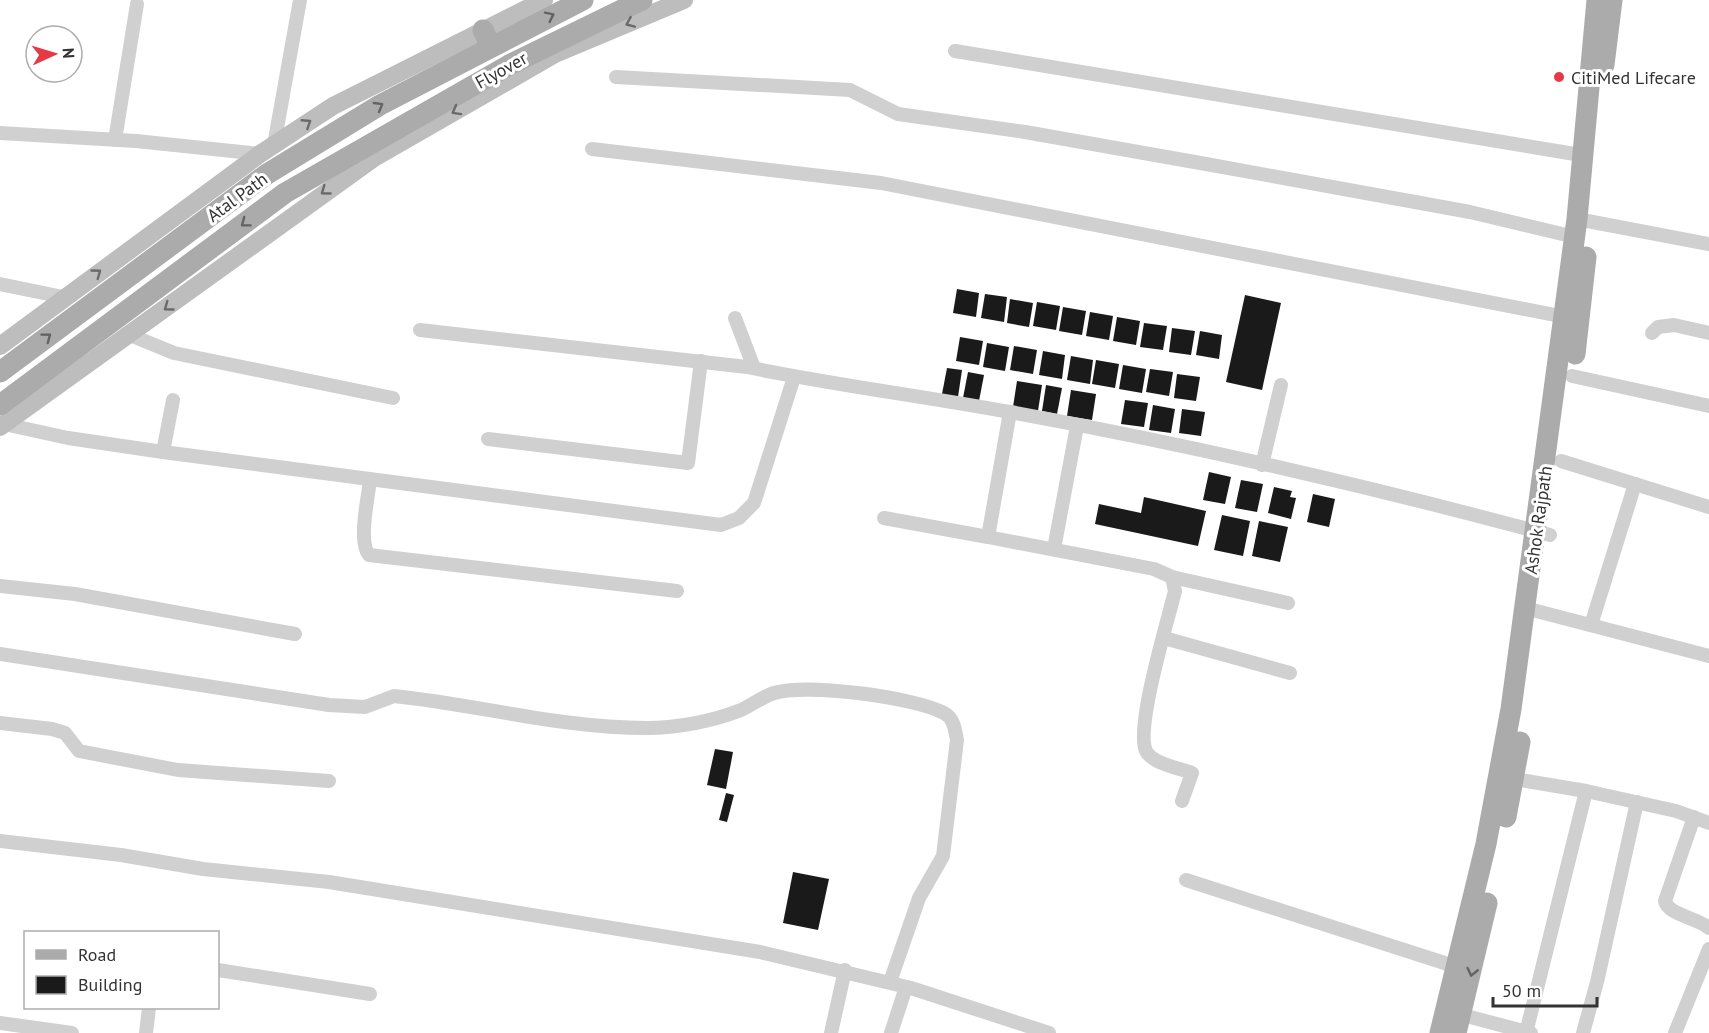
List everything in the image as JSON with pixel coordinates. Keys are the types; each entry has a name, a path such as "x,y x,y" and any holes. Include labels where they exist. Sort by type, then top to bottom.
{"main road":[{"name":"Flyover","path":"487,38 517,32 583,0"},
{"name":"Flyover","path":"1,419 285,193 369,152 388,132 556,40 642,0"},
{"name":"Ashok Rajpath","path":"1543,533 1561,461 1572,376 1581,225 1581,155 1597,0"},
{"name":"Ashok Rajpath","path":"1440,1033 1454,1020 1507,778 1543,533 1565,317 1581,225 1612,0"},
{"name":"Atal Path","path":"0,372 267,174 487,38"},
{"name":"Ashok Rajpath","path":"1454,1020 1457,967 1507,778"}],"street":[{"path":"267,149 300,0"},
{"path":"0,346 63,297 267,149 333,106 487,38 544,0"},
{"path":"1,419 130,335 369,152 555,54 684,0"},
{"path":"115,140 137,4"},
{"path":"955,51 1159,83 1581,155"},
{"path":"616,77 850,90 898,114 1025,132 1470,212 1581,225 1709,244"},
{"path":"0,134 267,149"},
{"path":"592,149 881,183 1565,317"},
{"path":"0,284 63,297"},
{"path":"735,318 754,368"},
{"path":"1652,333 1658,327 1674,325 1709,333"},
{"path":"420,330 754,368 794,377 1010,412 1262,465 1543,533"},
{"path":"130,335 174,353 393,398"},
{"path":"488,439 688,464 701,361"},
{"path":"1572,376 1709,406"},
{"path":"1,419 68,438 163,452 721,525 739,518 754,503 794,377"},
{"path":"1262,465 1281,385"},
{"path":"163,452 173,400"},
{"path":"988,537 1010,412"},
{"path":"1054,549 1077,426"},
{"path":"1561,461 1709,507"},
{"path":"370,480 364,539 365,550 369,555 677,591"},
{"path":"1591,625 1635,484"},
{"path":"884,518 1154,569 1172,577 1288,603"},
{"path":"1172,577 1175,591 1146,711 1146,750 1152,757 1192,773 1182,801"},
{"path":"0,586 75,594 295,634"},
{"path":"1532,609 1709,656"},
{"path":"1164,638 1290,673"},
{"path":"0,654 329,705 365,707 394,696 584,726 650,728 689,723 718,718 774,693 794,690 879,694 945,713 954,725 957,741 943,856 919,898 890,982"},
{"path":"0,723 52,729 64,733 80,751 178,770 329,782"},
{"path":"1507,778 1637,802 1709,823"},
{"path":"1454,1020 1528,1033 1586,791"},
{"path":"1583,1033 1597,982 1637,802"},
{"path":"1694,817 1665,901 1670,910 1702,922 1709,928"},
{"path":"0,841 121,855 203,869 329,882 594,923 760,952 890,982 1049,1033"},
{"path":"1185,880 1457,967"},
{"path":"1675,1033 1709,949"},
{"path":"219,970 370,994"},
{"path":"831,1033 845,970"},
{"path":"891,1033 906,987"},
{"path":"146,1033 149,1009"},
{"path":"0,1023 72,1033"}],"building":[{"path":"957,289 979,293 976,317 953,313"},
{"path":"985,294 1007,297 1004,322 981,318"},
{"path":"1245,295 1281,303 1262,390 1226,382"},
{"path":"1010,299 1033,303 1029,327 1007,323"},
{"path":"1037,302 1060,306 1056,330 1033,326"},
{"path":"1063,307 1086,311 1082,335 1059,331"},
{"path":"1090,312 1113,316 1109,340 1086,336"},
{"path":"1117,317 1140,321 1136,345 1113,341"},
{"path":"1144,323 1167,326 1163,350 1140,347"},
{"path":"1172,328 1195,331 1191,355 1169,352"},
{"path":"1200,331 1222,335 1219,359 1196,355"},
{"path":"960,337 983,341 979,365 956,361"},
{"path":"987,343 1009,347 1005,371 983,367"},
{"path":"1014,346 1037,350 1033,374 1010,370"},
{"path":"1043,351 1065,355 1062,379 1039,375"},
{"path":"1071,356 1093,360 1090,384 1067,380"},
{"path":"1096,360 1119,364 1115,388 1092,384"},
{"path":"1123,365 1146,369 1142,393 1119,389"},
{"path":"947,368 962,370 958,397 942,394"},
{"path":"1150,369 1173,372 1169,396 1146,392"},
{"path":"968,372 984,375 979,401 963,398"},
{"path":"1177,374 1200,377 1196,401 1174,398"},
{"path":"1017,381 1042,385 1038,411 1013,407"},
{"path":"1046,385 1062,388 1057,414 1042,411"},
{"path":"1071,390 1096,394 1092,420 1067,416"},
{"path":"1125,400 1148,403 1144,427 1121,424"},
{"path":"1153,405 1175,409 1171,433 1149,430"},
{"path":"1182,409 1205,412 1201,436 1179,433"},
{"path":"1209,472 1231,477 1225,504 1203,500"},
{"path":"1241,480 1263,484 1257,512 1235,508"},
{"path":"1274,487 1292,491 1290,497 1296,498 1291,519 1268,513"},
{"path":"1313,494 1335,499 1329,527 1307,522"},
{"path":"1144,497 1206,511 1198,546 1095,524 1099,504 1141,513"},
{"path":"1222,515 1250,521 1243,556 1214,550"},
{"path":"1259,521 1288,527 1280,562 1252,556"},
{"path":"715,749 733,752 726,789 707,785"},
{"path":"726,793 734,795 727,822 719,820"},
{"path":"793,872 829,879 818,930 783,923"}],"place":[{"name":"CitiMed Lifecare","path":"1559,77"}]}
